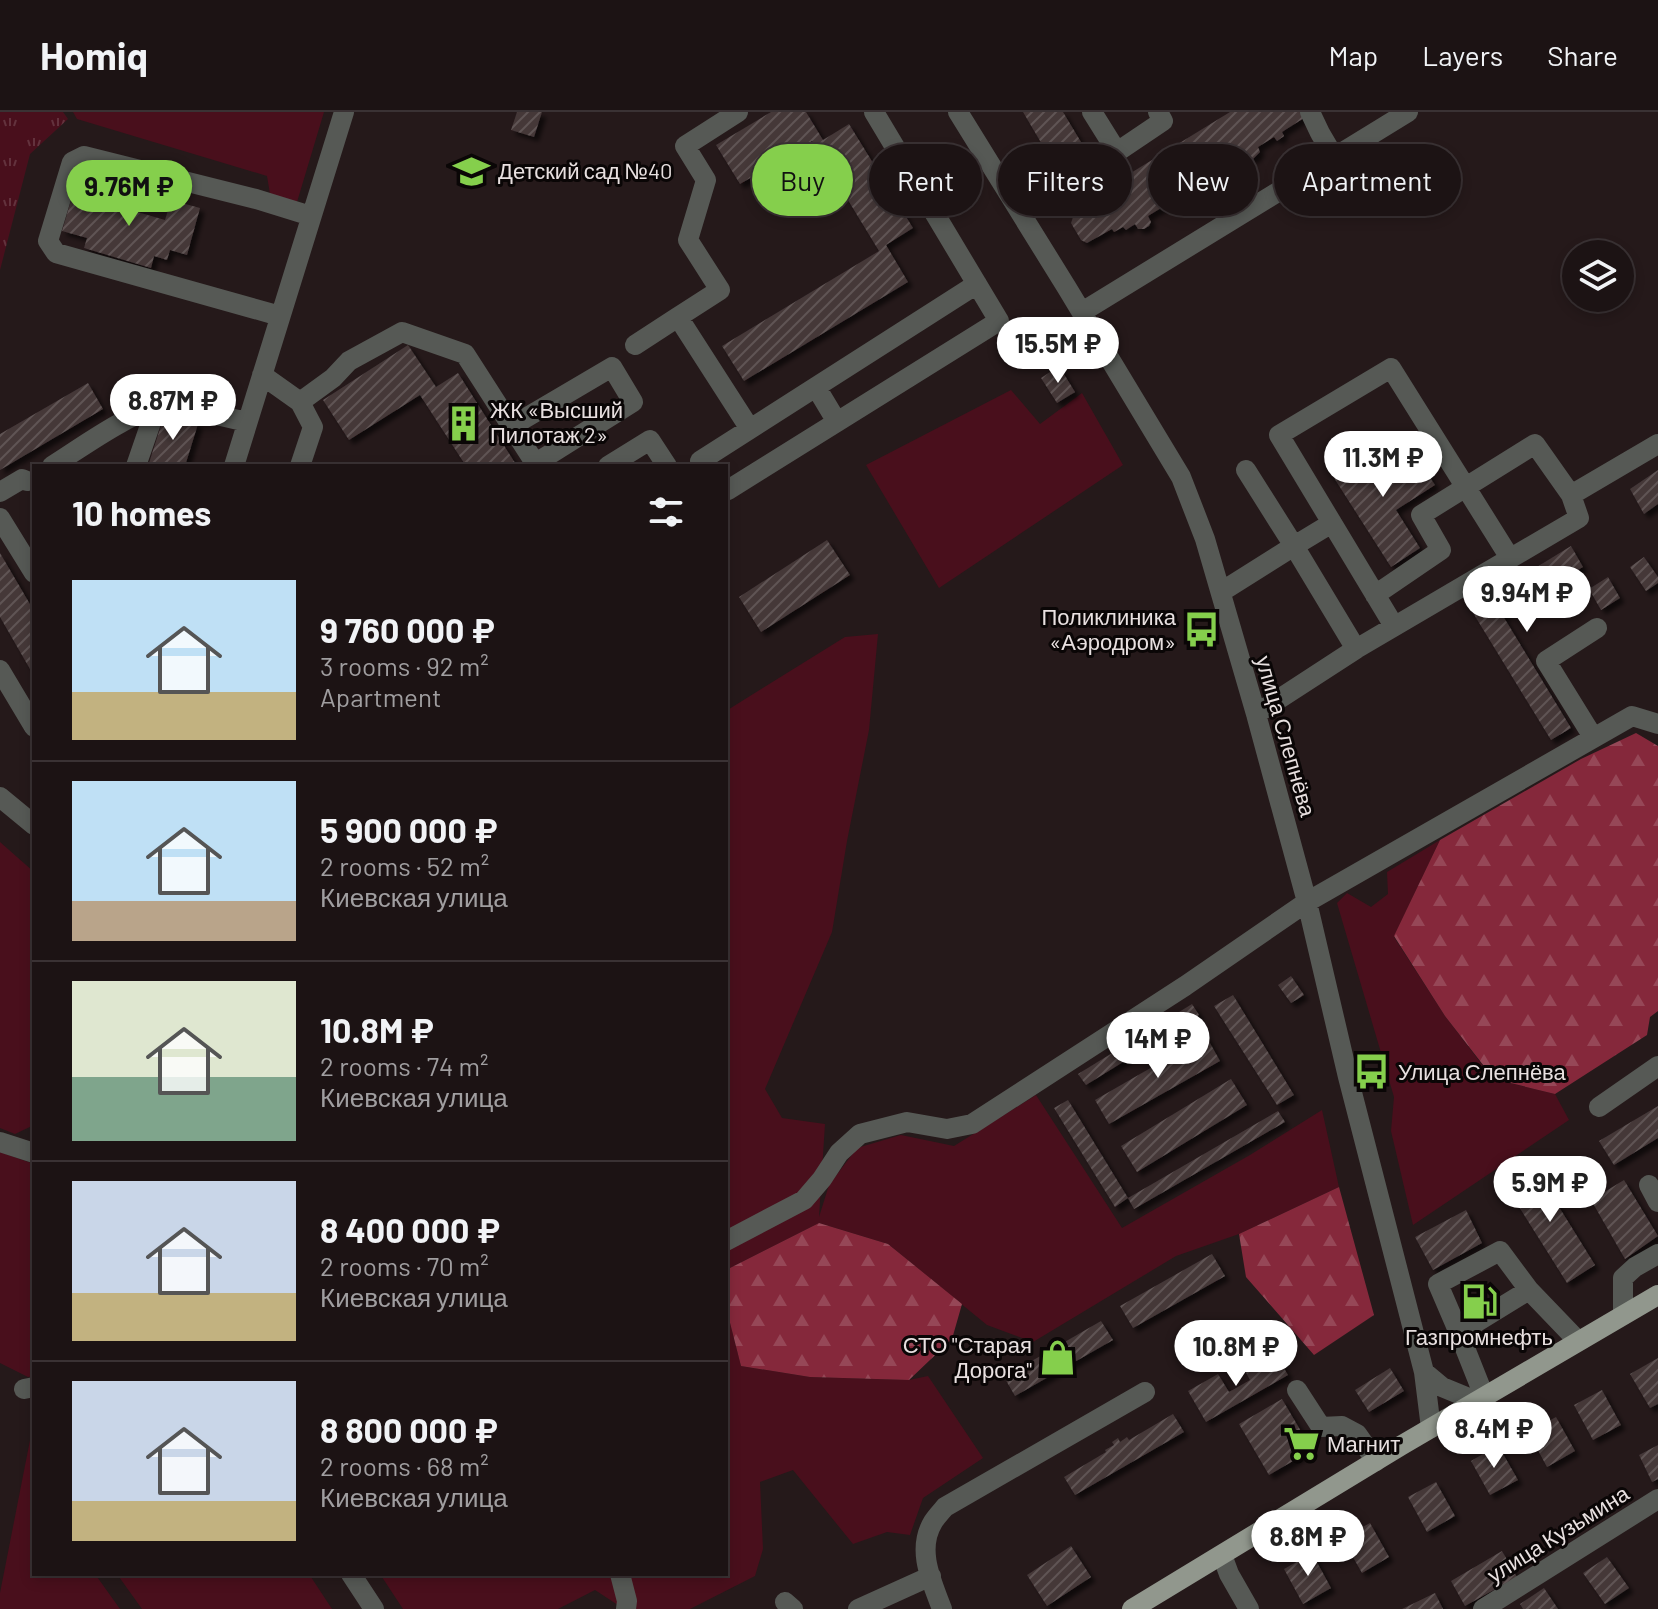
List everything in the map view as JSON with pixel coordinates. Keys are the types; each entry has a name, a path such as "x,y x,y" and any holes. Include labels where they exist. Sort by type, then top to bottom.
{"main road":[{"path":"1132,1609 1658,1295"}],"street":[{"path":"235,464 344,112"},
{"path":"635,345 720,290 688,240 706,180 685,146 738,112"},
{"path":"728,490 999,321 874,112"},
{"name":"улица Слепнёва","path":"958,112 1181,477 1205,539 1307,902 1348,1077 1424,1372 1431,1428"},
{"path":"1092,112 1117,152 1166,115"},
{"path":"1310,112 1327,144"},
{"path":"1355,144 1408,112"},
{"path":"280,316 56,253 48,241 72,162 84,156 311,216"},
{"path":"1082,312 1274,194"},
{"path":"700,461 977,284"},
{"path":"678,317 750,429"},
{"path":"300,402 333,378 349,361 402,332 465,354 535,464"},
{"path":"512,426 612,367 633,402 538,464"},
{"path":"1394,626 1279,435 1391,368 1510,558"},
{"path":"262,375 300,402 313,427 301,464"},
{"path":"816,387 837,422"},
{"path":"55,464 157,405 169,404 247,422"},
{"path":"137,464 157,405"},
{"path":"611,464 650,440 666,464"},
{"path":"1256,714 1356,649 1579,518 1571,495 1535,444 1421,515 1441,550 1375,595"},
{"path":"1571,495 1658,444"},
{"path":"1246,470 1356,649"},
{"path":"0,492 22,479 32,484"},
{"path":"0,518 32,570"},
{"path":"1221,592 1332,523"},
{"path":"1593,737 1546,661 1597,628"},
{"path":"0,670 32,724"},
{"path":"728,1240 804,1200 839,1153 860,1134 907,1122 947,1129 972,1124 1185,986 1307,902 1632,716 1658,724"},
{"path":"0,797 32,823"},
{"path":"1599,1107 1658,1066"},
{"path":"0,1142 32,1152"},
{"path":"1401,1287 1438,1284 1500,1251 1529,1290 1578,1341"},
{"path":"1623,1315 1623,1278 1658,1254"},
{"path":"1438,1284 1459,1333 1480,1399"},
{"path":"1459,1333 1529,1290"},
{"path":"1424,1372 1442,1387 1480,1399"},
{"path":"1297,1390 1321,1427 1342,1426 1357,1434 1376,1461"},
{"path":"942,1609 925,1559 932,1524 945,1507 1145,1392"},
{"name":"улица Кузьмина","path":"1483,1609 1658,1499"},
{"path":"1222,1555 1249,1609"},
{"path":"352,1576 374,1609"},
{"path":"621,1576 626,1609"},
{"path":"858,1609 931,1576"}],"green space":[{"path":"0,112 63,112 68,119 30,154 0,270"},
{"path":"73,112 324,112 297,202 270,194 267,176 77,119"},
{"path":"1011,390 1040,424 1082,393 1123,465 939,588 866,465"},
{"path":"878,634 869,730 832,932 765,1089 782,1118 825,1124 819,1217 829,1185 857,1148 901,1135 954,1146 1036,1095 1122,1228 1322,1110 1339,1187 1239,1234 1176,1256 1033,1342 987,1325 888,1244 819,1223 728,1269 728,710 845,637"},
{"path":"1636,733 1658,746 1658,1011 1650,1017 1647,1035 1555,1094 1494,1079 1445,1016 1394,936 1440,840 1581,759"},
{"path":"1440,840 1394,937 1445,1016 1493,1079 1555,1094 1569,1120 1413,1225 1391,1131 1394,1097 1337,903 1347,893 1371,907 1388,894 1387,872"},
{"path":"0,842 32,870 32,1126 15,1134 0,1128"},
{"path":"0,1152 32,1163 32,1376 0,1363"},
{"path":"1339,1187 1374,1315 1314,1355 1246,1277 1239,1234"},
{"path":"819,1223 888,1244 962,1304 952,1339 909,1380 810,1377 741,1366 728,1315 728,1269"},
{"path":"728,1315 741,1366 810,1377 909,1380 928,1376 983,1458 923,1498 910,1535 887,1532 853,1544 793,1470 760,1482 763,1549 755,1576 690,1609 624,1609 595,1590 558,1609 403,1609 381,1576 728,1576"},
{"path":"32,1430 32,1576 96,1576 120,1609 0,1609 0,1593"},
{"path":"118,1576 310,1576 332,1609 142,1609"}],"building":[{"path":"517,112 542,112 534,137 511,130"},
{"path":"771,112 806,112 823,140 849,124 869,156 869,216 906,216 913,228 886,245 908,282 744,381 722,346 879,251 853,208 853,144 814,144 812,141 807,144 752,144 752,177 740,184 716,145"},
{"path":"1023,112 1063,112 1082,144 1042,144"},
{"path":"1230,112 1304,112 1307,116 1282,132 1284,136 1277,141 1274,137 1258,147 1258,144 1178,144"},
{"path":"1148,162 1149,226 1138,229 1135,224 1126,230 1123,227 1114,232 1112,229 1087,243 1081,240 1071,223 1073,217 1132,216 1132,172"},
{"path":"78,177 98,183 93,199 165,220 171,200 200,208 187,255 170,250 167,260 154,256 151,268 84,248 87,238 62,231"},
{"name":"ЖК «Высший Пилотаж 2»","path":"408,345 436,387 458,373 516,464 465,464 420,395 349,440 323,400"},
{"path":"1059,366 1075,392 1057,403 1041,378"},
{"path":"88,383 103,409 0,470 0,434"},
{"path":"165,413 198,424 186,464 149,464"},
{"path":"1356,448 1373,475 1412,450 1435,485 1396,510 1420,548 1391,567 1327,467"},
{"path":"1658,470 1658,504 1644,514 1630,489"},
{"path":"827,540 850,575 761,632 739,597"},
{"path":"1571,546 1583,567 1503,616 1571,728 1551,740 1470,608"},
{"path":"0,553 32,608 32,673 0,617"},
{"path":"1644,557 1658,577 1658,583 1646,591 1630,567"},
{"path":"1608,577 1620,598 1601,610 1589,589"},
{"path":"1291,976 1304,995 1291,1003 1278,985"},
{"path":"1233,995 1294,1095 1277,1105 1214,1006"},
{"path":"1192,1004 1199,1015 1086,1085 1078,1074"},
{"path":"1206,1036 1220,1061 1109,1124 1095,1100"},
{"path":"1231,1079 1247,1105 1137,1172 1121,1146"},
{"path":"1068,1100 1128,1198 1115,1207 1054,1108"},
{"path":"1658,1106 1658,1138 1614,1165 1599,1141"},
{"path":"1278,1111 1285,1122 1134,1209 1128,1198"},
{"path":"1533,1165 1595,1265 1567,1283 1504,1183"},
{"path":"1624,1180 1658,1236 1625,1259 1591,1200"},
{"path":"1466,1210 1482,1243 1433,1270 1415,1237"},
{"path":"1212,1254 1225,1276 1133,1328 1120,1306"},
{"name":"СТО \"Старая Дорога\"","path":"1101,1321 1113,1340 1015,1396 1004,1377"},
{"path":"1275,1353 1288,1375 1206,1422 1188,1391 1218,1374 1229,1392 1250,1380 1245,1371"},
{"path":"1658,1358 1658,1404 1650,1408 1630,1374"},
{"path":"1390,1368 1404,1391 1369,1412 1355,1390"},
{"path":"1602,1390 1621,1425 1593,1440 1574,1405"},
{"path":"1282,1399 1312,1450 1269,1475 1239,1424"},
{"path":"1173,1414 1184,1432 1075,1495 1064,1477 1106,1452 1118,1438 1120,1442 1127,1437 1129,1440"},
{"path":"1556,1417 1575,1451 1547,1467 1528,1432"},
{"path":"1498,1445 1518,1480 1490,1495 1471,1461"},
{"path":"1658,1445 1658,1479 1652,1482 1639,1455"},
{"path":"1436,1482 1455,1516 1427,1532 1408,1497"},
{"path":"1370,1523 1389,1557 1362,1573 1342,1538"},
{"path":"1071,1546 1091,1577 1047,1606 1027,1575"},
{"path":"1502,1551 1517,1577 1465,1606 1451,1581"},
{"path":"1312,1553 1331,1588 1303,1604 1284,1569"},
{"path":"1607,1557 1629,1588 1605,1604 1583,1573"},
{"path":"1544,1588 1558,1609 1523,1609 1520,1604"},
{"path":"1435,1593 1443,1609 1402,1609"}],"place":[{"name":"Детский сад №40","path":"472,171"},
{"name":"ЖК «Высший Пилотаж 2»","path":"464,423"},
{"name":"Поликлиника «Аэродром»","path":"1202,630"},
{"name":"Улица Слепнёва","path":"1372,1072"},
{"name":"Газпромнефть","path":"1479,1301"},
{"name":"СТО \"Старая Дорога\"","path":"1058,1358"},
{"name":"Магнит","path":"1301,1444"}]}
